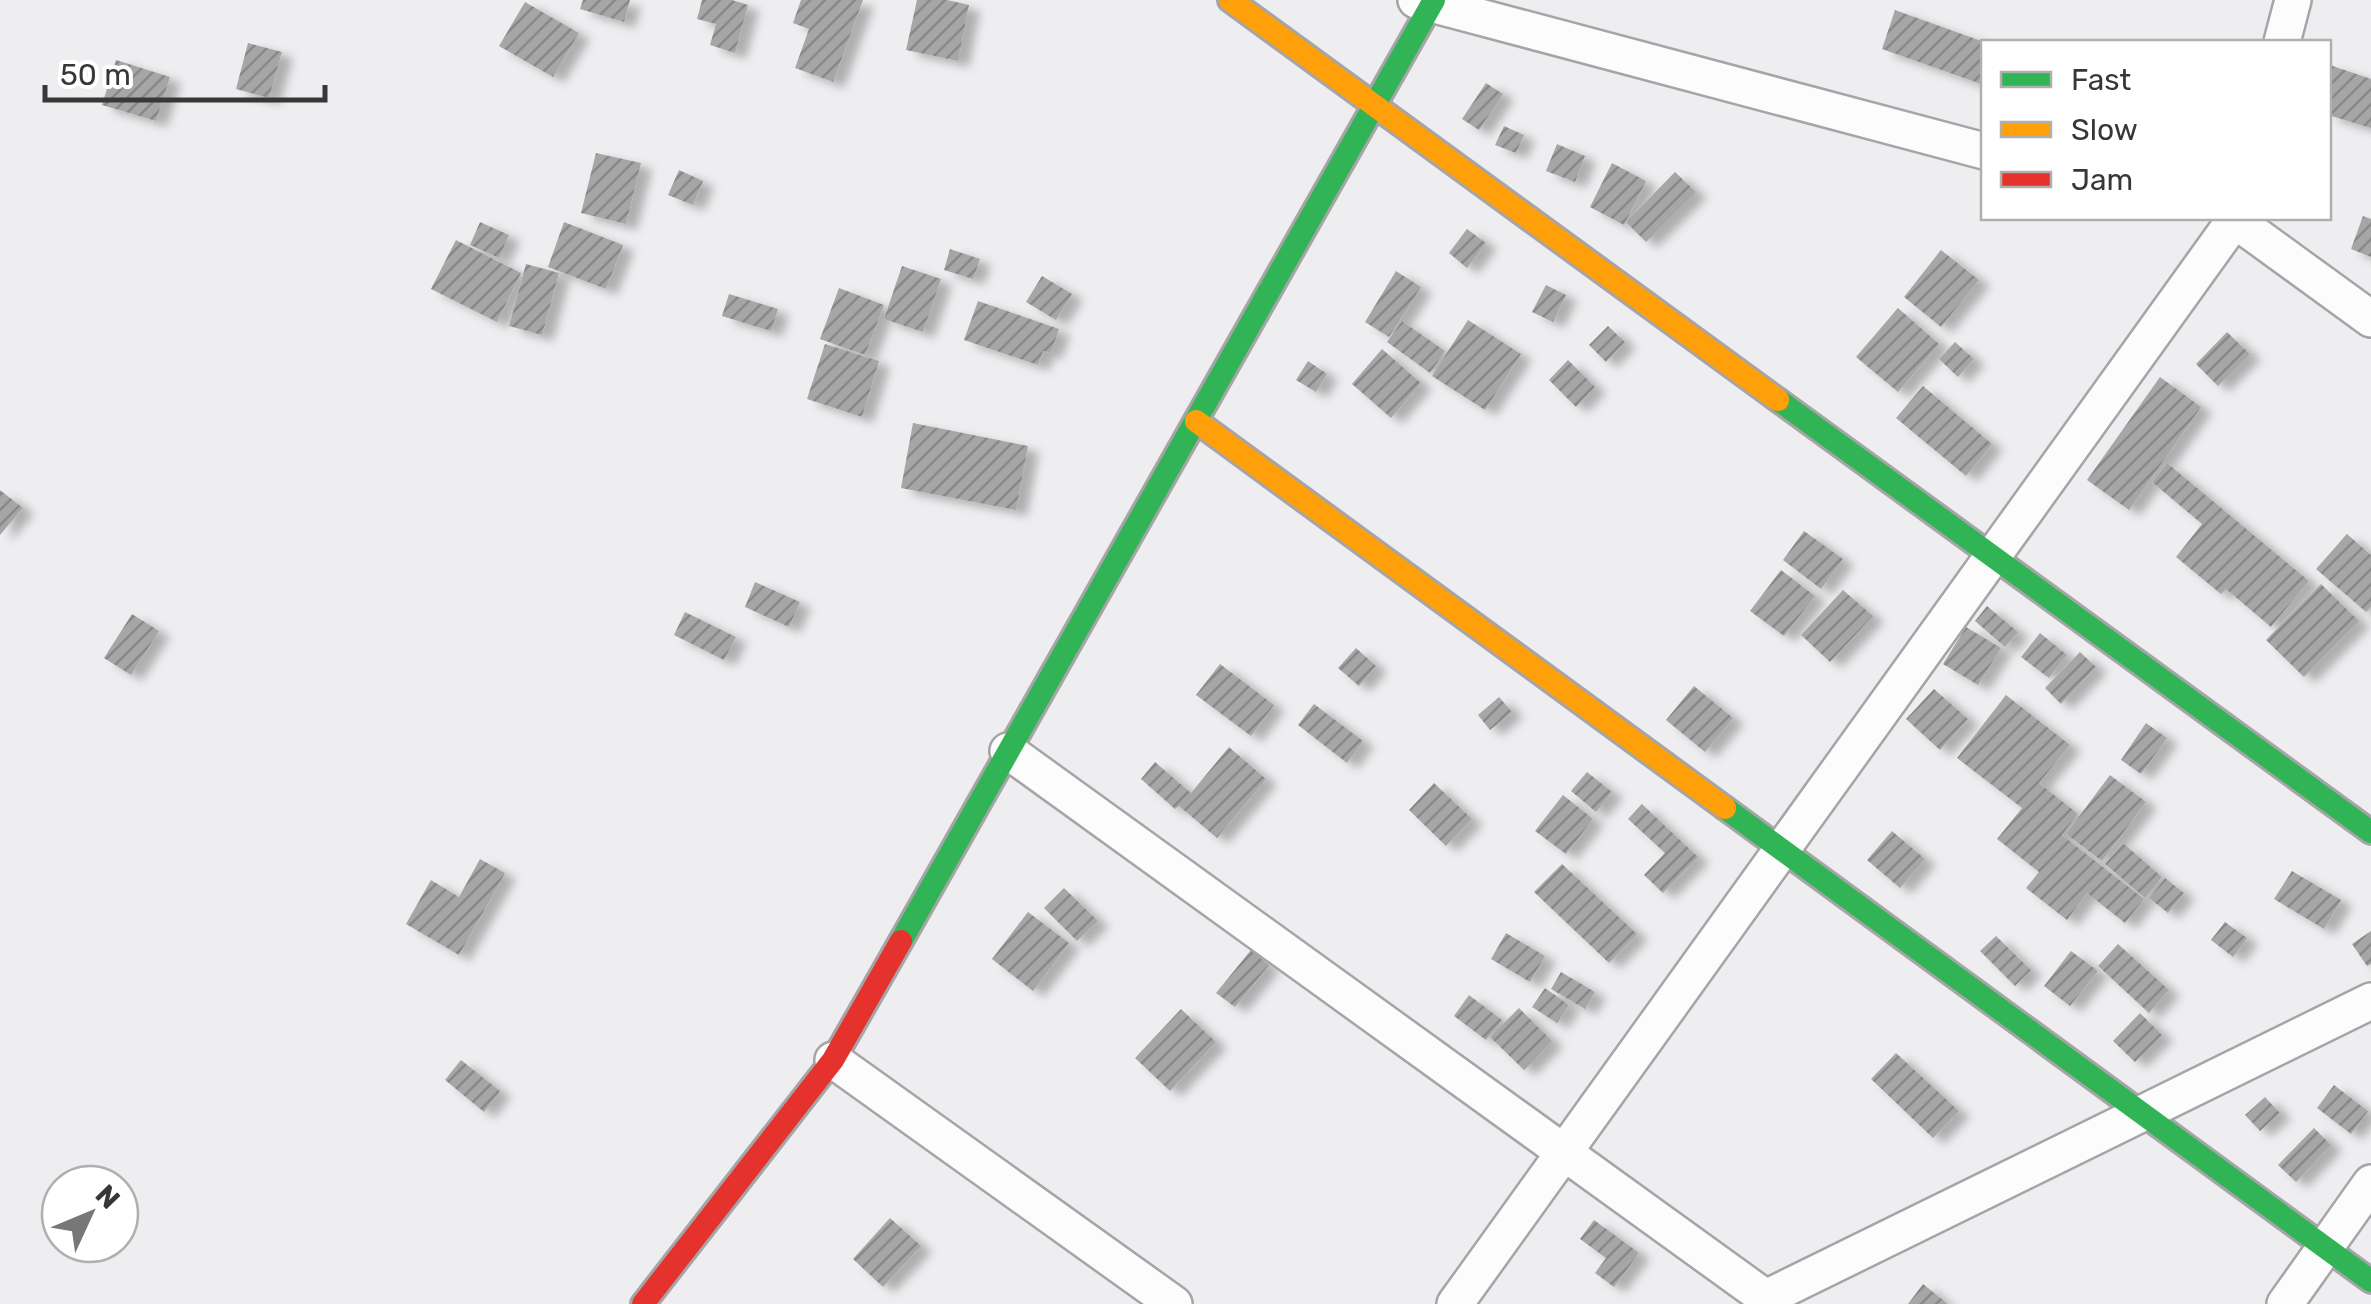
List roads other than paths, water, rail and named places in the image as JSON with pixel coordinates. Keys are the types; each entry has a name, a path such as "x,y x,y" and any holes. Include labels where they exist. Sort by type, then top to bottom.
{"street":[{"path":"1230,0 2371,832"},
{"path":"2283,40 2294,0"},
{"path":"642,1304 833,1060 1374,105 1427,1 1981,150"},
{"path":"1455,1304 2234,220"},
{"path":"2238,220 2371,319"},
{"path":"1196,421 2371,1281"},
{"path":"1008,752 1770,1301 2371,1000"},
{"path":"833,1060 1174,1304"},
{"path":"2285,1304 2371,1184"}]}
